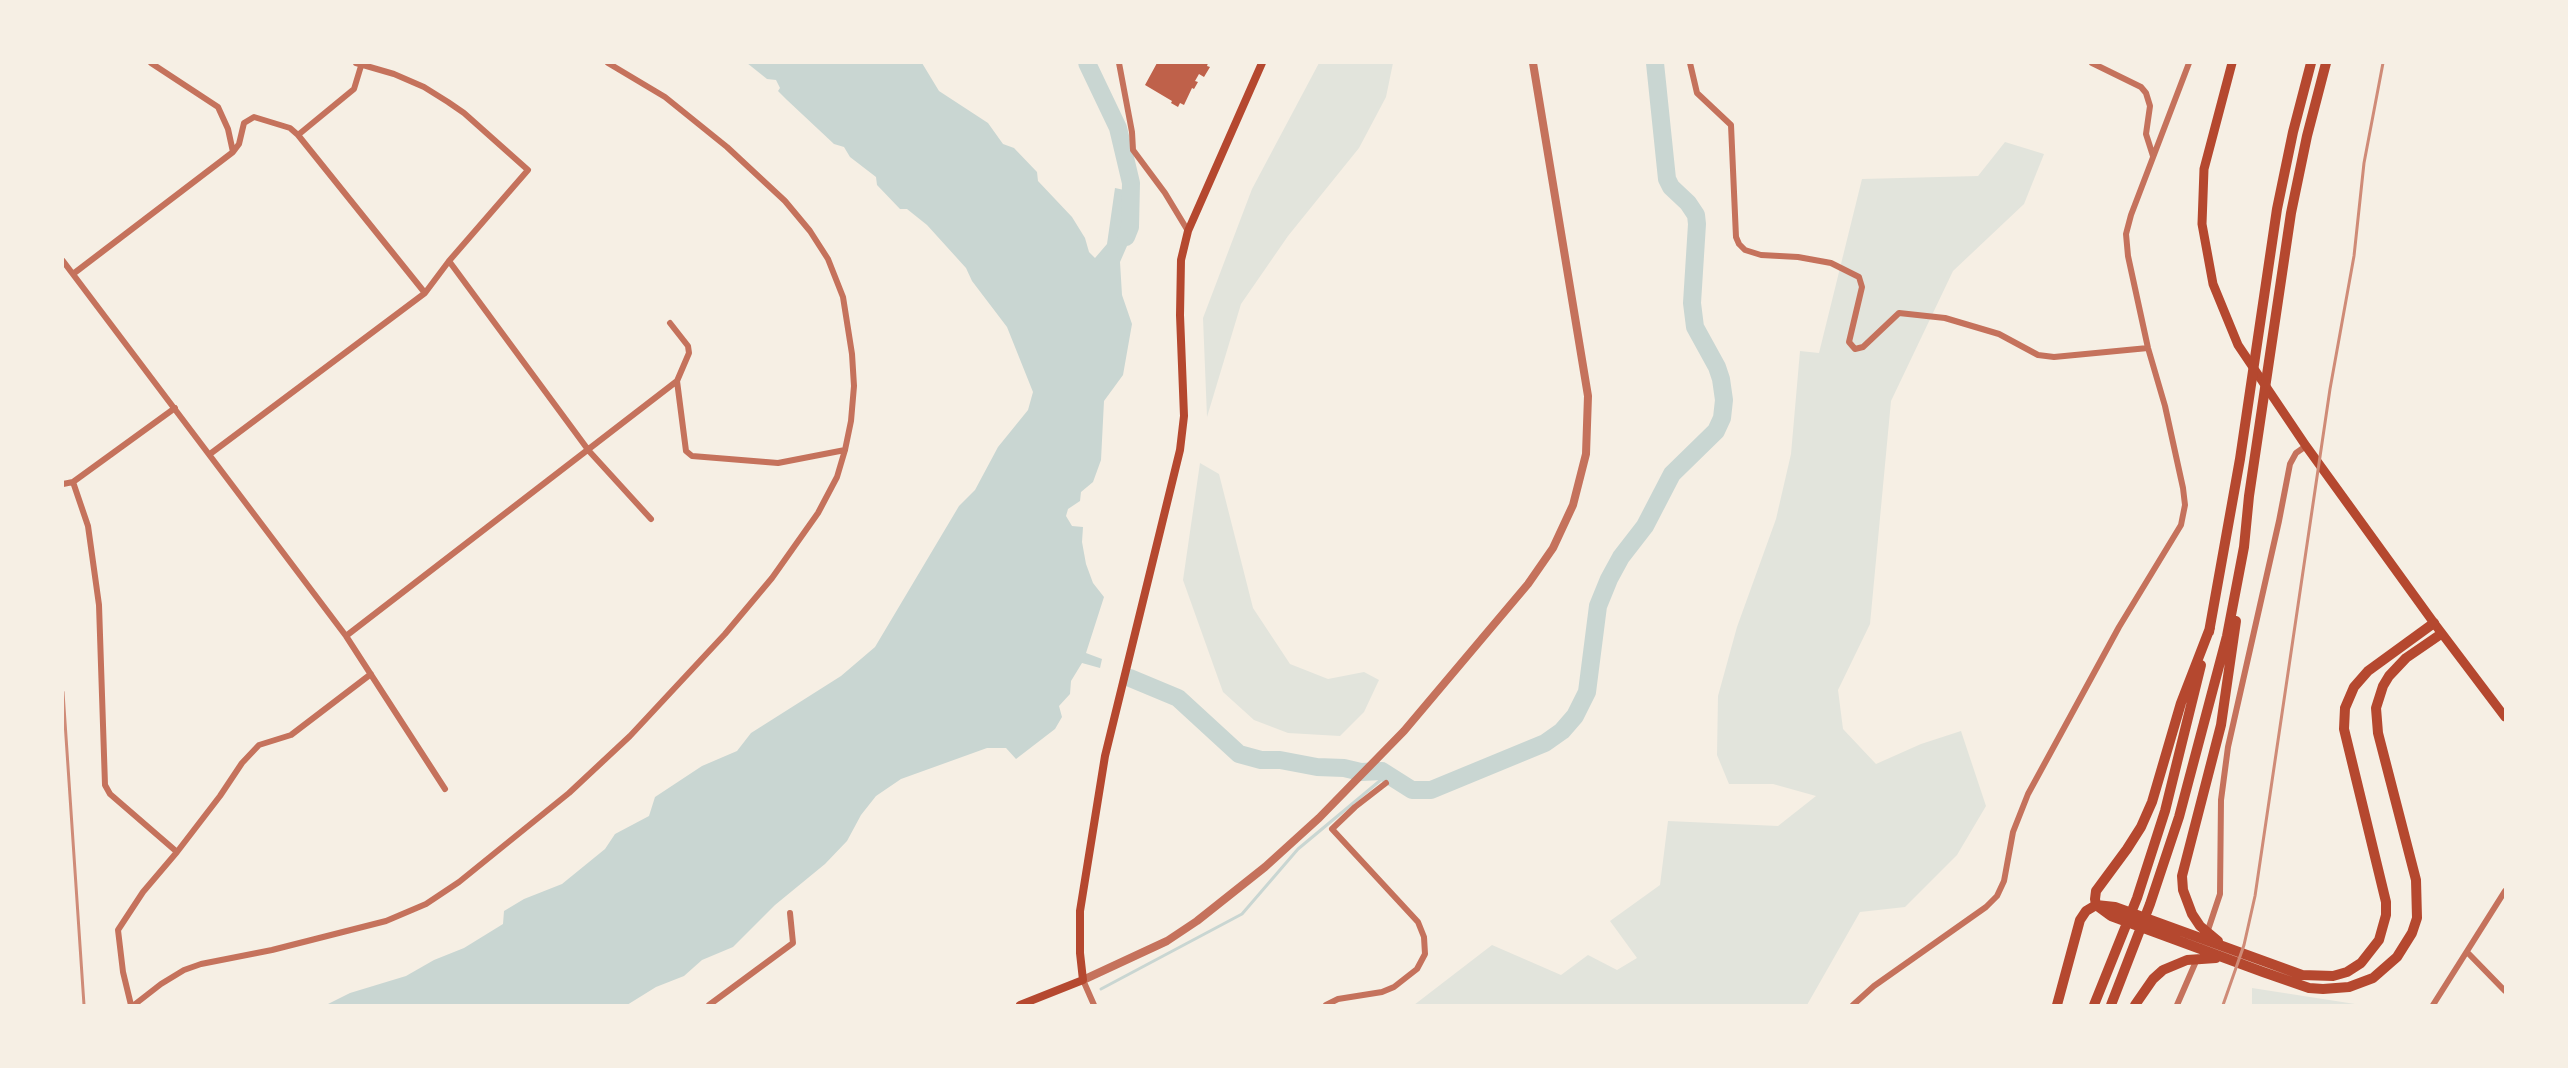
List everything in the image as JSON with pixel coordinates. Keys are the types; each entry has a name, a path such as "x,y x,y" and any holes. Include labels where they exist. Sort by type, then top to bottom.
{"highway":[{"path":"2232,63 2204,169 2202,224 2213,284 2238,345 2306,446 2441,634 2505,717"},
{"path":"2094,1005 2137,898 2165,810 2210,628 2247,418 2285,167 2311,63"},
{"path":"2226,953 2200,926 2187,904 2182,876 2221,725 2260,427 2299,171 2326,63"},
{"path":"2111,1005 2150,904 2179,817 2227,636 2244,546"},
{"path":"2264,968 2302,975 2333,976 2348,972 2361,963 2379,940 2386,915 2385,902 2344,729 2345,708 2354,687 2368,671 2434,623"},
{"path":"2096,905 2096,891 2127,849 2152,802 2181,703 2210,628"},
{"path":"2096,905 2226,953 2309,987 2338,990 2373,978 2386,968 2412,933 2418,909 2416,880 2378,733 2376,708 2389,676 2406,658 2441,634"},
{"path":"2057,1005 2080,920 2086,911 2096,905"},
{"path":"2135,1005 2153,979 2175,964 2226,953"}],"main road":[{"path":"1020,1005 1083,980 1080,953 1080,911 1105,756 1180,450 1184,416 1181,260 1188,231 1262,63"}],"street":[{"path":"151,63 218,107 228,129 233,152"},
{"path":"371,674 291,735 259,746 242,763 220,796 143,892 118,930 123,972 133,1005 160,984 184,970 201,964 272,950 386,921 412,911 459,882 497,854 569,793 630,736 725,634 772,578 818,513 837,477 851,421 854,386 852,354 843,297 828,259 810,231 784,201 727,147 665,97 608,63"},
{"path":"1119,63 1132,132 1132,150 1166,193 1188,231"},
{"path":"1094,1005 1083,980 1167,941 1197,921 1265,867 1311,825 1404,732 1528,584 1553,548 1573,505 1586,454 1588,396 1533,63"},
{"path":"1690,63 1697,93 1731,125 1736,237 1739,244 1745,250 1761,255 1798,257 1831,263 1858,277 1862,287 1849,342 1855,349 1863,347 1899,313 1945,318 1999,334 2038,355 2054,357 2148,348"},
{"path":"2092,63 2141,87 2146,93 2150,106 2146,134 2153,157"},
{"path":"1853,1005 1874,986 1986,907 1997,896 2004,880 2013,832 2028,794 2119,627 2181,525 2184,505 2183,488 2165,406 2148,348 2128,256 2126,234 2131,215 2189,63"},
{"path":"210,454 425,293 449,261 528,170 464,113 440,97 394,74 358,65 354,89 298,135"},
{"path":"73,274 233,152 239,144 244,123 254,117 290,128 298,135 425,293"},
{"path":"63,261 346,636 445,789"},
{"path":"449,261 589,451 651,519"},
{"path":"346,636 677,381 689,353 688,346 670,322"},
{"path":"677,381 686,451 692,456 778,463 845,450"},
{"path":"63,484 73,482 174,408"},
{"path":"2177,1005 2185,993 2220,894 2221,800 2228,747 2290,464 2296,453 2306,446"},
{"path":"73,482 88,526 99,605 105,785 110,794 177,852"},
{"path":"1326,1005 1338,999 1382,992 1394,987 1416,969 1425,954 1424,937 1418,922 1332,829 1355,807 1386,783"},
{"path":"2433,1005 2468,953 2505,891"},
{"path":"709,1005 793,943 790,913"},
{"path":"2468,953 2505,991"}],"shaded area":[{"path":"747,63 922,63 939,91 988,123 1003,144 1014,148 1037,172 1038,181 1072,217 1085,238 1089,252 1095,258 1107,244 1115,188 1138,193 1122,204 1122,214 1132,215 1127,246 1120,262 1122,295 1132,324 1123,375 1104,401 1101,460 1093,482 1081,492 1080,501 1068,509 1066,516 1072,526 1083,527 1082,542 1086,564 1093,583 1104,597 1086,653 1102,659 1100,668 1082,663 1071,681 1070,694 1059,706 1062,717 1055,729 1016,759 1006,748 987,748 901,779 876,796 861,815 847,841 825,864 775,905 733,947 702,960 684,976 656,987 627,1005 326,1005 350,993 406,976 434,960 464,948 503,924 504,911 524,899 562,884 605,849 615,834 649,816 655,797 702,766 737,751 751,733 841,676 875,647 959,506 975,490 998,447 1028,410 1033,392 1007,327 972,281 966,268 927,225 907,209 900,209 877,185 876,177 850,157 844,147 834,144 787,100 778,91 780,88 776,80 767,79"},
{"path":"1319,63 1393,63 1386,97 1359,148 1288,236 1241,304 1207,417 1203,318 1252,189"},
{"path":"2005,142 2044,154 2024,204 1953,271 1891,401 1870,624 1838,690 1843,729 1876,764 1921,744 1961,731 1986,806 1957,855 1905,907 1860,912 1807,1005 1414,1005 1492,945 1561,975 1588,955 1617,970 1637,958 1610,921 1660,885 1668,821 1778,826 1816,796 1773,784 1729,784 1717,755 1718,696 1737,627 1776,519 1791,454 1800,351 1819,353 1862,179 1978,176"},
{"path":"1200,463 1219,474 1253,608 1290,664 1328,679 1364,672 1379,680 1364,712 1340,736 1288,733 1254,720 1223,692 1183,580"},
{"path":"2252,988 2355,1004 2355,1005 2252,1005"}],"building":[{"path":"1157,63 1208,63 1207,66 1210,67 1204,77 1199,74 1195,81 1198,82 1194,89 1192,88 1184,105 1180,103 1178,107 1145,85"}],"waterway":[{"path":"1087,63 1118,128 1131,183 1130,227 1126,237"},
{"path":"1130,678 1178,698 1239,754 1261,760 1280,760 1317,767 1344,768 1361,772 1382,771 1412,790 1431,790 1545,743 1562,731 1575,716 1587,692 1598,606 1609,579 1621,557 1645,526 1672,474 1716,431 1722,418 1724,400 1721,379 1695,327 1692,303 1696,215 1688,203 1671,187 1667,179 1655,63"},
{"path":"1101,989 1242,914 1298,849 1388,774"}],"railway":[{"path":"2223,1005 2244,945 2255,896 2330,389 2354,256 2364,163 2383,63"},
{"path":"63,692 84,1005"}]}
